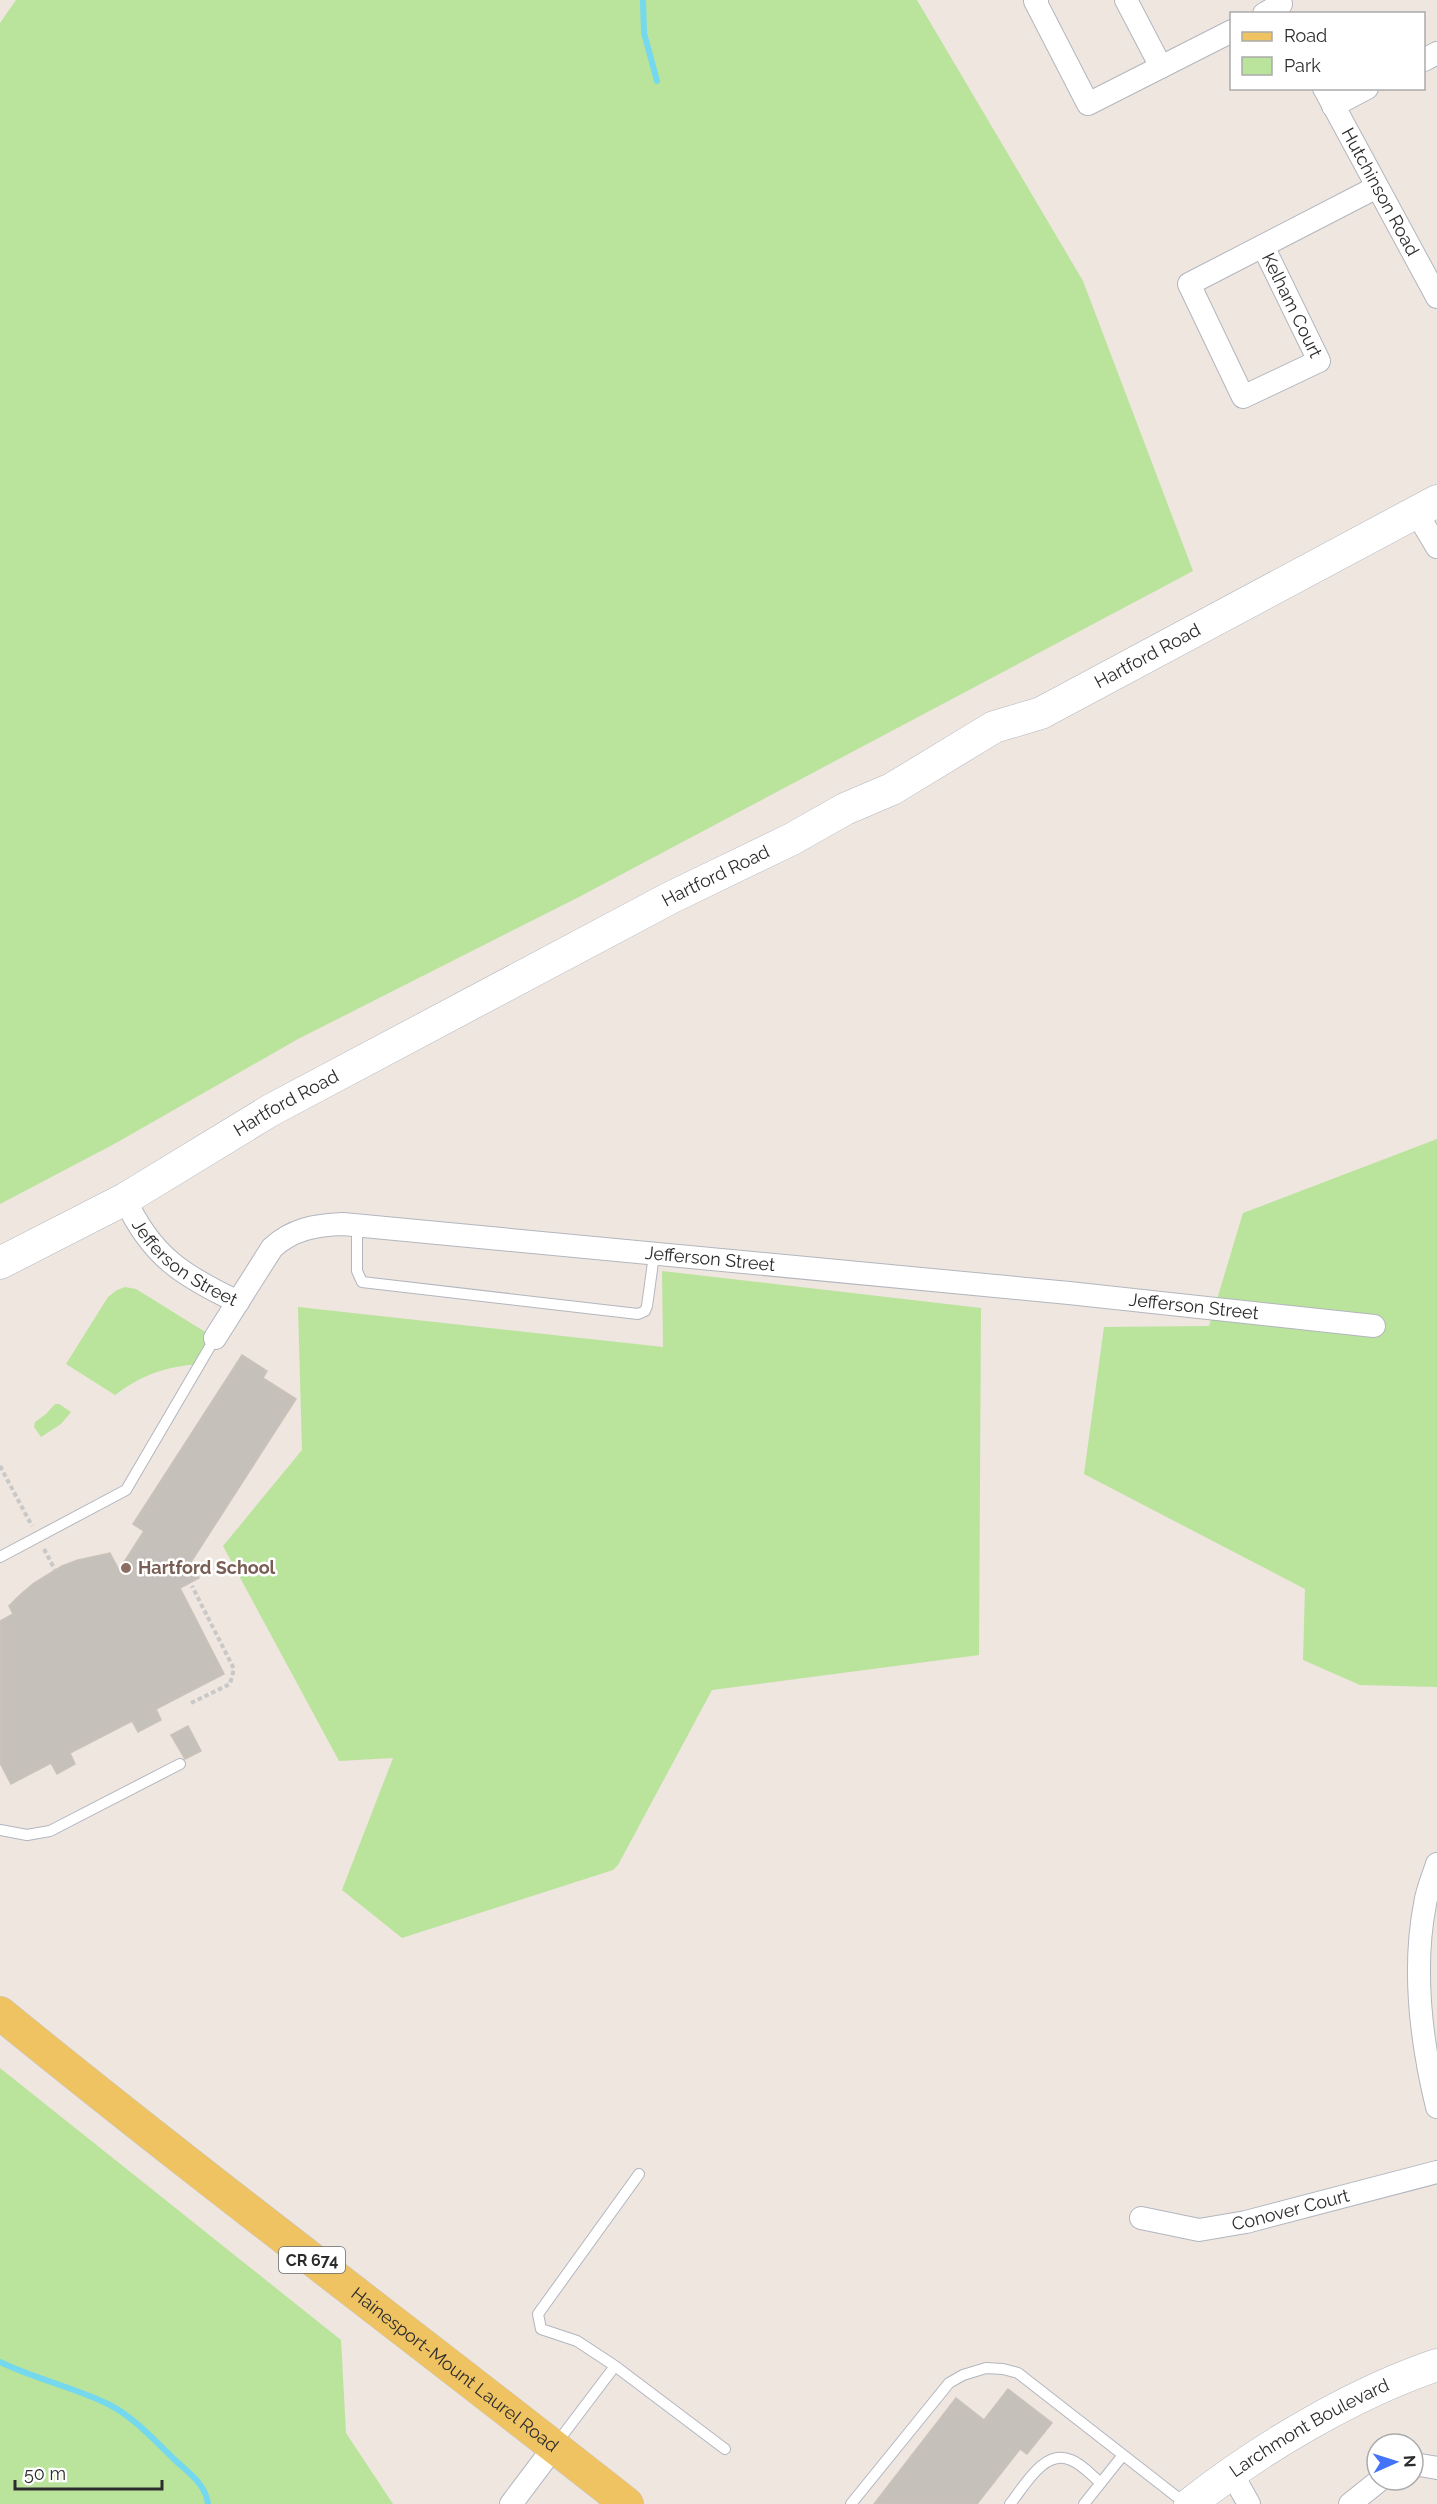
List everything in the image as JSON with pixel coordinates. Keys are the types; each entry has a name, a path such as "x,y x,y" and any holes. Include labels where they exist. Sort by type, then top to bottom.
{"main road":[{"name":"Hainesport-Mount Laurel Road","path":"0,2013 218,2187 627,2504"}],"street":[{"path":"1037,0 1035,1 1088,104 1230,32"},
{"path":"1126,0 1161,67"},
{"path":"1329,97 1359,90"},
{"name":"Hutchinson Road","path":"1329,97 1436,294"},
{"name":"Kelham Court","path":"1263,246 1319,361 1243,397 1189,284 1377,187"},
{"path":"1426,507 1437,547"},
{"name":"Hartford Road","path":"0,1263 125,1199 271,1110 471,1003 670,898 792,839 845,809 892,789 994,727 1041,713 1426,507"},
{"name":"Jefferson Street","path":"125,1199 142,1233 168,1261 198,1283 238,1302 272,1248 282,1238 307,1228 323,1225 357,1226 1069,1293 1374,1326"},
{"path":"215,1338 238,1302"},
{"path":"1437,1864 1425,1902 1419,1950 1422,2028 1437,2107"},
{"name":"Conover Court","path":"1141,2218 1199,2230 1246,2222 1437,2172"},
{"name":"Larchmont Boulevard","path":"1188,2504 1293,2433 1408,2375 1437,2365"},
{"path":"511,2504 554,2446"},
{"path":"1232,2474 1249,2504"},
{"path":"1350,2504 1365,2492"}],"lane":[{"path":"357,1226 357,1271 362,1282 638,1314 645,1311 647,1306 654,1255"},
{"path":"0,1557 126,1490 215,1338"},
{"path":"0,1830 27,1835 50,1831 180,1764"},
{"path":"639,2174 538,2314 541,2329 577,2341 615,2366 725,2449"},
{"path":"554,2446 615,2366"},
{"path":"851,2504 943,2389 963,2375 986,2368 1003,2368 1018,2373 1188,2504"},
{"path":"1084,2504 1123,2455"},
{"path":"1010,2504 1041,2465 1054,2458 1063,2457 1074,2461 1101,2483"}],"path":[{"path":"0,1466 55,1570"},
{"path":"191,1703 230,1684 234,1669 192,1586"}],"green space":[{"path":"16,0 917,0 1083,281 1193,571 577,898 298,1039 116,1143 0,1204 0,23"},
{"path":"1437,1139 1437,1687 1360,1685 1303,1660 1305,1589 1084,1474 1104,1327 1209,1326 1243,1213"},
{"path":"662,1271 981,1308 979,1655 712,1690 618,1865 613,1870 402,1938 342,1890 393,1758 339,1761 223,1546 302,1450 298,1307 663,1347"},
{"path":"125,1287 136,1289 215,1338 200,1364 155,1373 115,1395 66,1364 108,1297"},
{"path":"55,1404 71,1412 61,1424 41,1437 34,1427 35,1422"},
{"path":"0,2068 341,2340 346,2433 393,2504 0,2504"}],"building":[{"name":"Hartford School","path":"242,1355 267,1371 263,1378 296,1399 191,1562 199,1578 180,1588 224,1674 156,1709 161,1720 138,1732 132,1721 70,1753 75,1764 57,1774 51,1763 11,1784 0,1763 0,1621 13,1614 9,1606 21,1594 62,1566 110,1553 119,1570 144,1531 133,1524"},
{"path":"188,1726 201,1751 185,1759 171,1735"},
{"path":"1008,2389 1052,2423 1027,2454 1020,2449 977,2504 874,2504 956,2398 984,2420"}],"waterway":[{"path":"643,0 644,33 657,81"},
{"path":"0,2362 118,2409 144,2430 196,2480 204,2491 208,2504"}],"place":[{"name":"Hartford School","path":"126,1568"}]}
